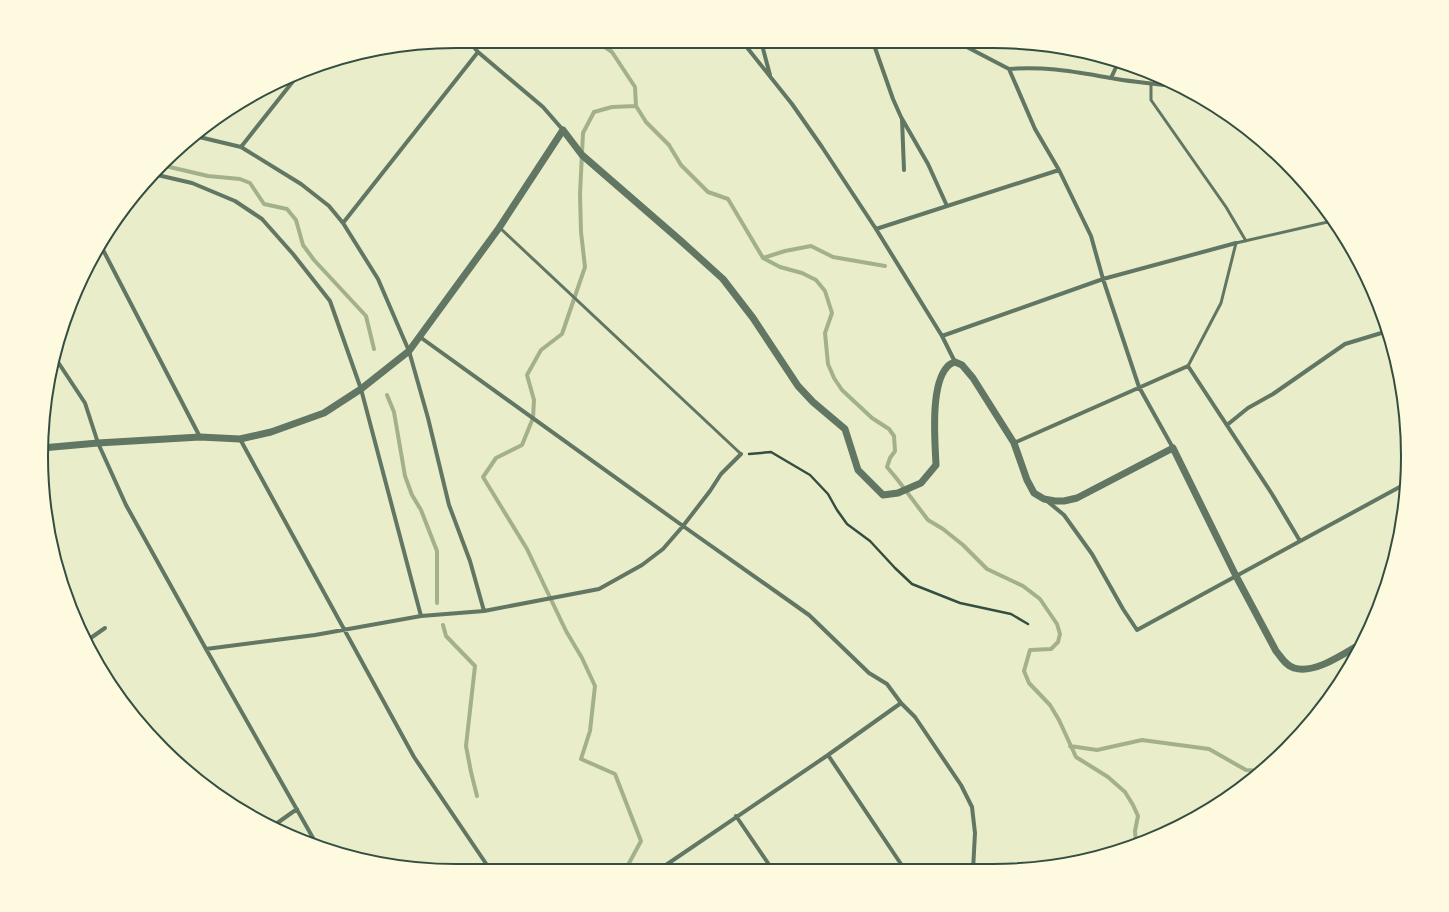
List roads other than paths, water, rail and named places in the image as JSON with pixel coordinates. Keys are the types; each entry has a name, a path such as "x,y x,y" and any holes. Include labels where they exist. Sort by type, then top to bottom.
{"street":[{"path":"475,48 543,107 582,155 723,279 753,318 798,386 813,402 845,429 858,470 883,495 898,493 921,483 936,465 934,427 937,390 942,373 948,365 955,362"},
{"path":"747,48 822,147 876,229 942,336 955,362 962,365 973,378 1014,443 1027,480 1034,492 1064,515 1092,554 1123,609 1137,630 1400,487"},
{"path":"763,48 771,78"},
{"path":"875,48 901,117 928,164 948,206"},
{"path":"970,48 1009,69 1057,69 1162,85"},
{"path":"343,223 478,52"},
{"path":"1111,78 1116,68"},
{"path":"1009,69 1035,129 1059,170 1091,236 1103,279 1140,387 1173,448 1236,576 1276,651 1284,662 1293,668 1305,670 1315,668 1352,648"},
{"path":"241,147 292,83"},
{"path":"901,117 904,170"},
{"path":"48,447 200,437 240,439 271,432 324,413 361,389 409,351 499,228 563,130"},
{"path":"201,137 241,147 301,184 329,206 343,223 378,279 409,351 428,418 449,505 470,561 484,611"},
{"path":"876,229 1059,170"},
{"path":"160,176 192,183 235,201 262,219 294,254 330,301 361,389 421,616"},
{"path":"942,336 1103,279 1236,243"},
{"path":"104,251 200,437"},
{"path":"1227,425 1248,408 1273,394 1345,344 1382,333"},
{"path":"420,337 809,615 869,673 887,684 901,703 915,717 949,766 972,807 975,833 973,864"},
{"path":"59,363 85,404 98,443 126,505 313,838"},
{"path":"1014,443 1188,366 1272,494 1300,541"},
{"path":"240,439 414,757 486,864"},
{"path":"1044,499 1064,501 1077,498 1173,448"},
{"path":"206,649 315,635 421,616 484,611 599,589 642,565 663,550 683,526 721,474 741,454"},
{"path":"91,638 105,628"},
{"path":"667,864 828,755 901,703"},
{"path":"828,755 901,864"},
{"path":"278,823 298,809"},
{"path":"736,816 769,864"}],"lane":[{"path":"1151,84 1151,100 1226,207 1246,241"},
{"path":"1188,366 1221,303 1236,243 1327,222"},
{"path":"499,228 741,454"}],"waterway":[{"path":"606,48 612,52 635,87 636,106 646,122 669,145 681,165 708,192 728,199 763,258 780,267 802,273 816,280 825,291 832,313 825,333 828,364 834,378 842,390 872,418 889,429 894,436 895,451 890,458 887,467 928,520 943,529 963,545 987,569 1023,586 1040,599 1057,624 1060,634 1058,642 1051,649 1030,650 1024,671 1029,683 1050,705 1059,720 1076,757 1108,777 1125,792 1138,816 1135,831 1136,838"},
{"path":"629,864 641,841 615,774 581,759 590,731 595,686 582,658 566,631 527,549 483,477 496,458 522,445 533,418 534,400 527,375 541,350 562,334 585,267 581,232 580,194 583,133 594,112 612,107 636,106"},
{"path":"169,167 208,176 240,179 250,183 264,204 287,209 296,220 303,245 314,260 366,316 374,349"},
{"path":"763,258 785,251 811,246 833,257 885,266"},
{"path":"387,395 394,412 405,476 412,495 421,510 437,551 437,603"},
{"path":"443,625 446,636 475,666 466,746 477,796"},
{"path":"1070,746 1097,750 1142,740 1209,749 1246,770 1253,770"}]}
